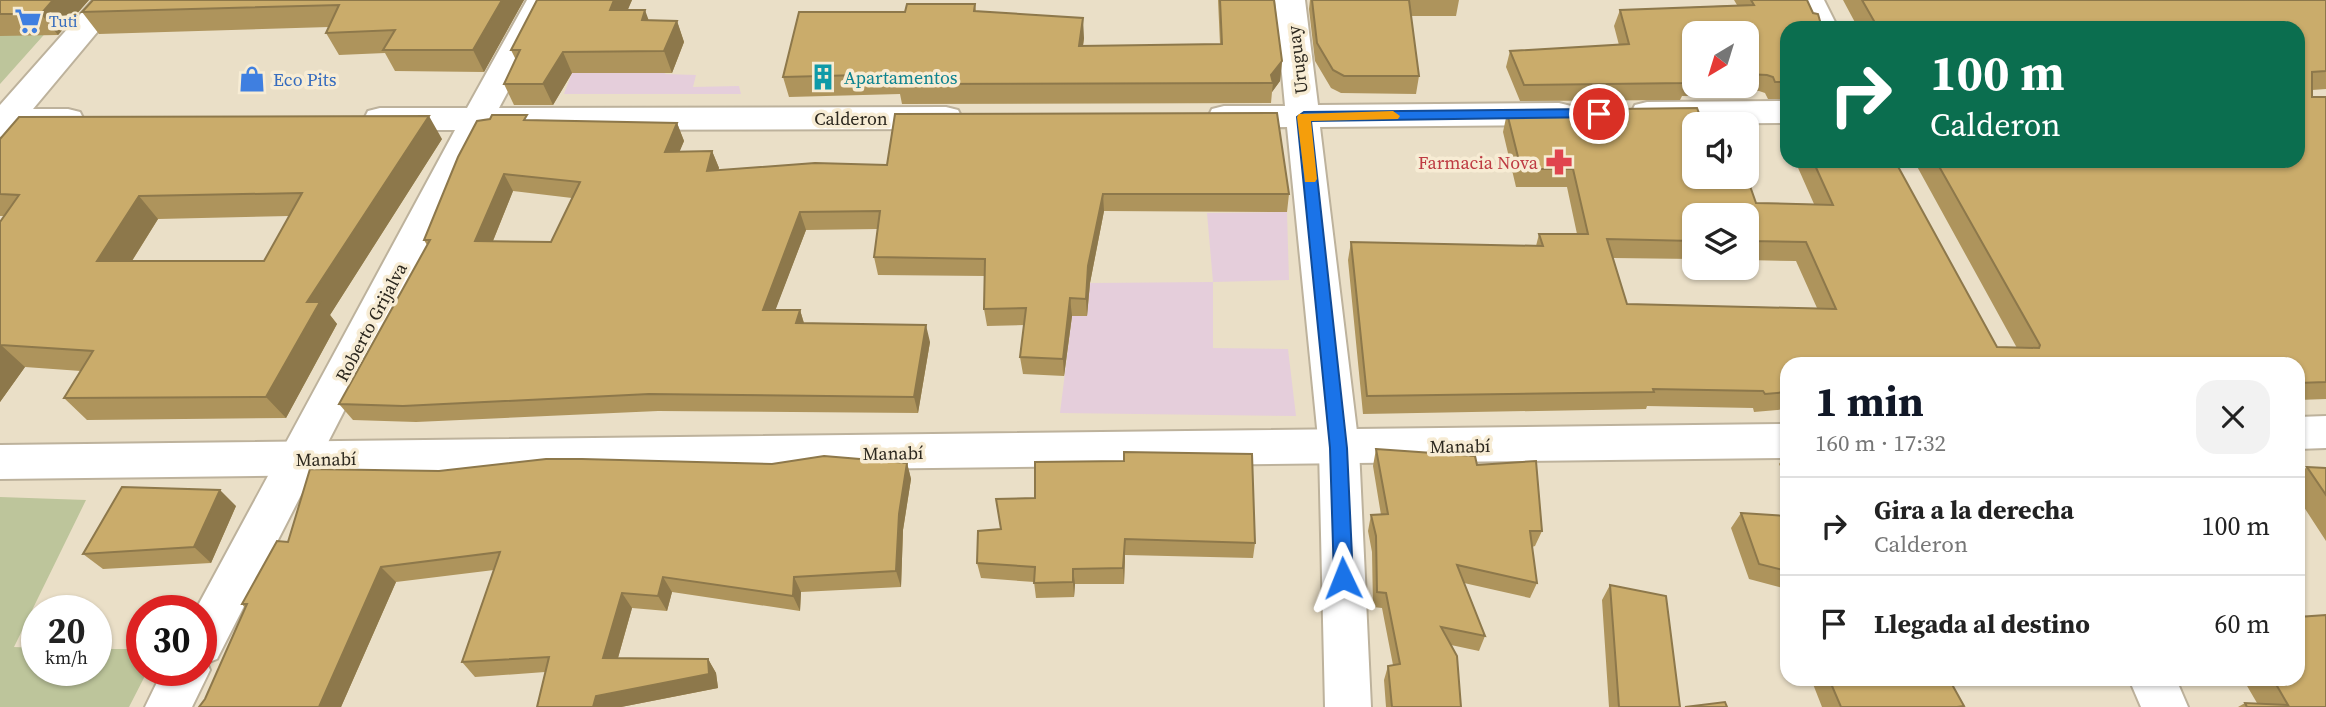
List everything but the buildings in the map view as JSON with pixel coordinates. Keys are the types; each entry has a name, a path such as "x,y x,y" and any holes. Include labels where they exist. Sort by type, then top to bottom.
{"street":[{"path":"2,122 109,0"},
{"name":"Roberto Grijalva","path":"217,614 542,0"},
{"name":"Uruguay","path":"1290,0 1339,448 1348,707"},
{"path":"1809,0 1820,21"},
{"path":"1194,117 1780,112"},
{"name":"Calderon","path":"352,119 973,118"},
{"path":"2,122 103,120"},
{"path":"2305,433 2326,432"},
{"name":"Manabí","path":"0,462 1780,441"},
{"path":"168,707 179,686"},
{"path":"2155,686 2165,707"}],"shaded area":[{"path":"668,67 665,74 696,75 693,87 739,86 741,94 564,94 572,73"},
{"path":"1287,212 1289,280 1213,282 1207,213"},
{"path":"1213,282 1213,348 1288,349 1296,416 1060,413 1072,316 1087,316 1090,283"}],"green space":[{"name":"Tuti","path":"0,0 75,0 0,84"},
{"path":"0,497 86,500 39,595 21,595 21,633 14,647 21,647 21,686 112,686 112,649 126,649 126,686 140,686 129,707 0,707"}],"slow traffic":[{"path":"1310,179 1304,117 1393,116"}],"place":[{"name":"Tuti","path":"28,21"},
{"name":"Apartamentos","path":"823,77"},
{"name":"Eco Pits","path":"252,79"},
{"name":"Farmacia Nova","path":"1559,162"}],"route":[{"path":"1343,578 1339,448 1304,117 1599,114"}]}
